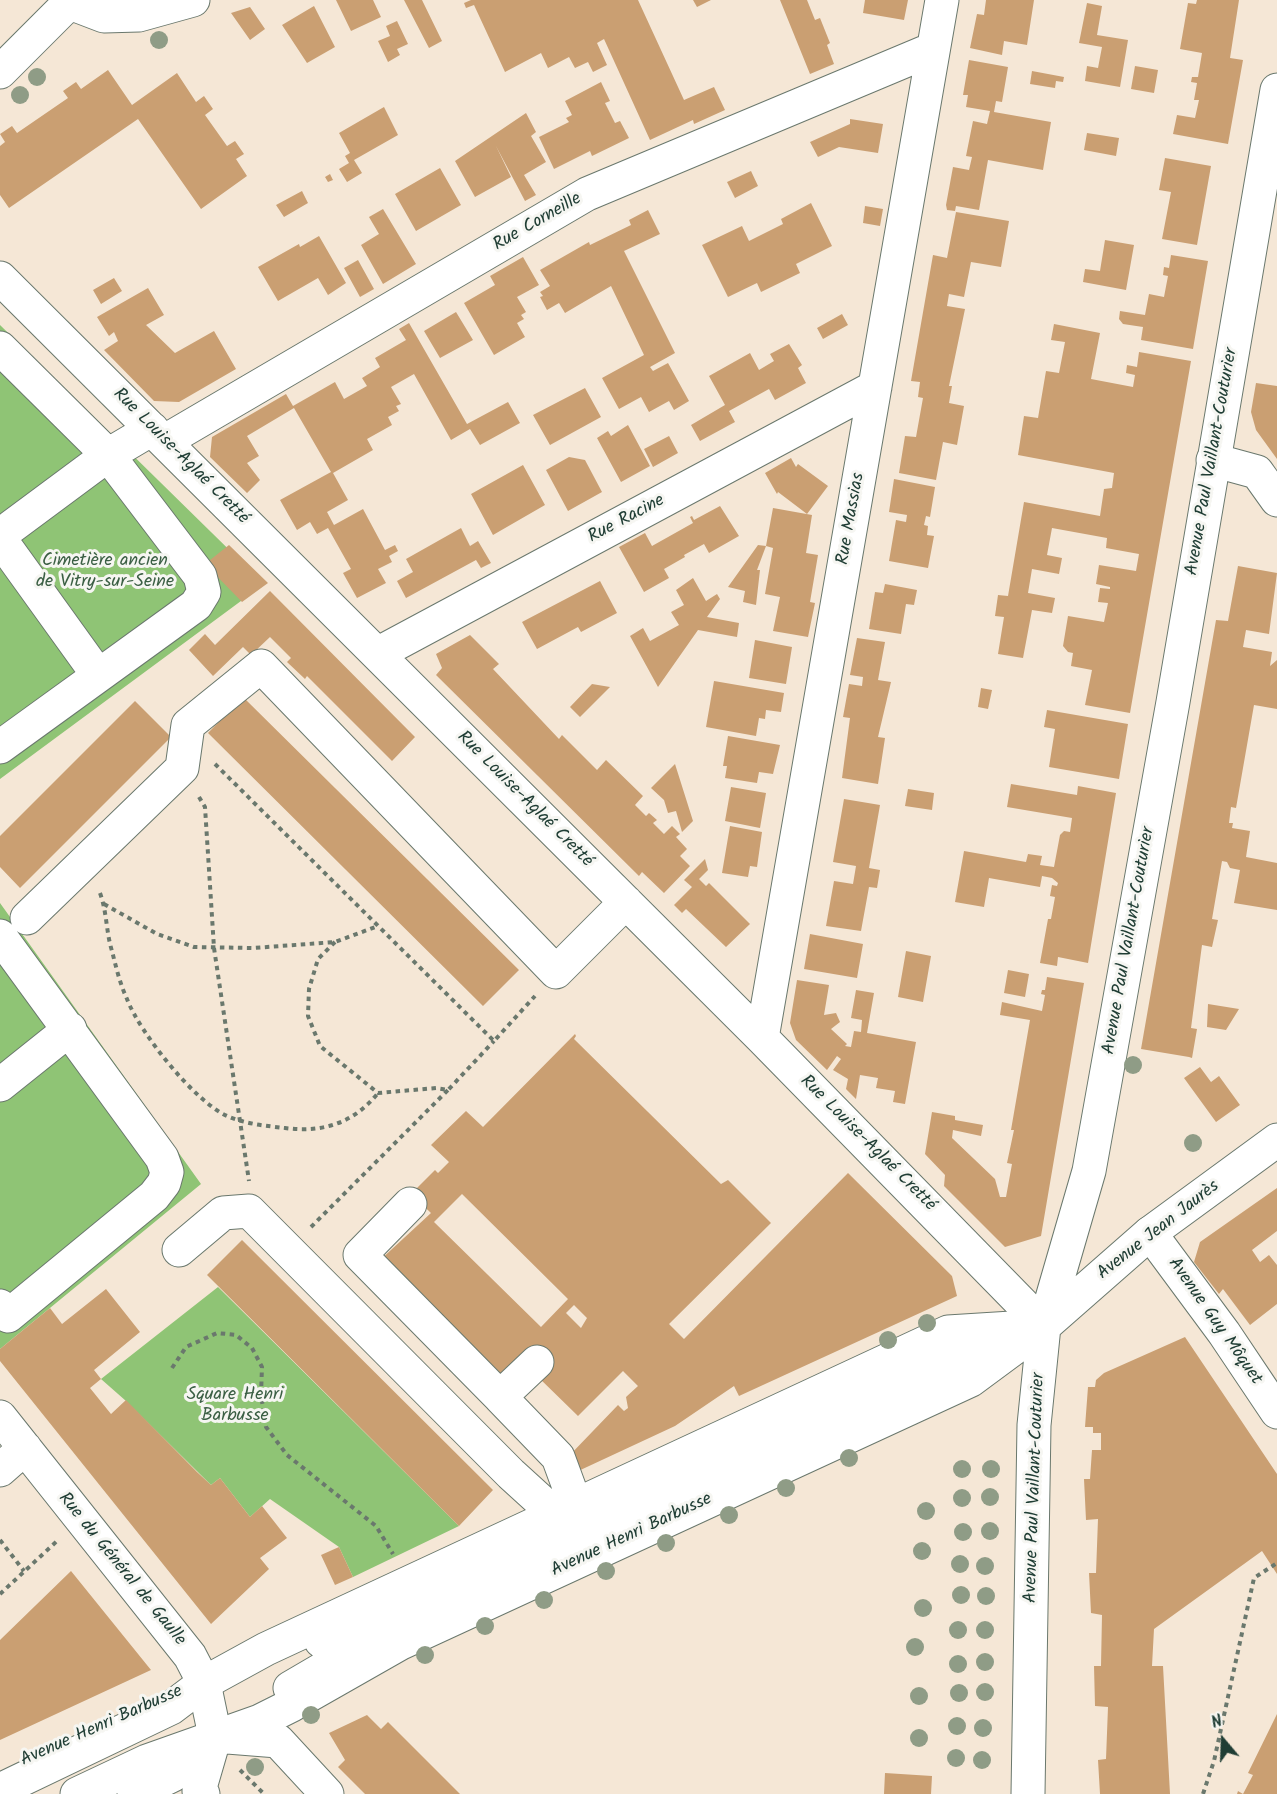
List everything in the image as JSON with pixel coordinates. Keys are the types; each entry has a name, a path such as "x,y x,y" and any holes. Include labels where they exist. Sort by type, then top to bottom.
{"street":[{"path":"0,72 71,1 104,16 138,15 193,0"},
{"name":"Rue Massias","path":"762,1038 942,0"},
{"name":"Rue Corneille","path":"5,538 108,455 159,435 587,194 933,49"},
{"name":"Avenue Paul Vaillant-Couturier","path":"1028,1794 1034,1425 1044,1326 1089,1171 1214,460 1272,162 1277,90"},
{"name":"Rue Louise-Aglaé Cretté","path":"0,278 762,1038 1044,1326"},
{"path":"0,747 196,605 204,592 200,576 108,455 1,350"},
{"name":"Rue Racine","path":"378,653 875,387"},
{"path":"1214,460 1257,472 1277,500"},
{"path":"5,538 98,675"},
{"path":"27,918 182,768 188,726 261,666 556,972 626,902"},
{"path":"0,936 162,1158 167,1172 164,1183 154,1196 8,1316 0,1306"},
{"path":"0,1085 70,1029"},
{"name":"Avenue Jean Jaurès","path":"1044,1326 1150,1233 1277,1140"},
{"path":"410,1204 360,1255 558,1456 566,1510"},
{"path":"179,1250 223,1213 249,1211 511,1474 566,1510"},
{"name":"Avenue Guy Môquet","path":"1150,1233 1224,1333 1277,1412"},
{"name":"Avenue Henri Barbusse","path":"0,1790 171,1708 204,1683 266,1649 948,1332 1044,1326"},
{"name":"Avenue Henri Barbusse","path":"0,1772 166,1695 273,1662 365,1621 401,1615 960,1357 1044,1326"},
{"name":"Avenue Henri Barbusse","path":"134,1794 223,1749 260,1721 401,1642 972,1380 1044,1326"},
{"path":"500,1397 537,1362"},
{"name":"Rue du Général de Gaulle","path":"0,1417 80,1521 190,1656 204,1683 223,1749"},
{"path":"0,1470 25,1448"},
{"name":"Avenue Henri Barbusse","path":"77,1794 147,1761 223,1749 248,1713 372,1640 401,1615"},
{"path":"203,1794 199,1791 223,1749 278,1741 327,1794"}],"path":[{"path":"193,721 220,750 212,761 494,1041"},
{"path":"182,768 205,807 214,948 249,1182 249,1211"},
{"path":"87,860 104,904 111,949 127,1001 167,1062 200,1098 226,1116 310,1132 340,1125 368,1106 378,1093"},
{"path":"104,904 157,934 194,947 335,942 378,926"},
{"path":"335,942 318,959 309,989 308,1016 320,1046 378,1093 436,1088 448,1090"},
{"path":"288,1250 448,1090 556,972"},
{"path":"172,1368 186,1347 217,1333 236,1335 252,1348 262,1367 261,1395 266,1427 287,1455 376,1526 397,1562"},
{"path":"0,1594 80,1521"},
{"path":"0,1540 24,1571"},
{"path":"1203,1794 1214,1761 1254,1578 1277,1563"},
{"path":"223,1749 264,1794"}],"green space":[{"name":"Cimetière ancien de Vitry-sur-Seine","path":"0,325 264,584 0,779"},
{"path":"0,903 201,1184 0,1349"},
{"name":"Square Henri Barbusse","path":"218,1287 459,1526 353,1577 339,1547 270,1499 250,1517 220,1478 211,1485 101,1379"}],"building":[{"path":"336,0 373,0 381,17 351,31"},
{"path":"404,0 422,0 442,41 429,48"},
{"path":"471,0 638,0 684,100 714,87 725,110 694,124 693,120 650,140 604,39 597,43 607,65 593,72 588,62 575,68 569,57 548,68 541,53 505,72 474,5 466,8 464,3"},
{"path":"693,0 711,0 697,7"},
{"path":"780,0 807,0 815,20 820,18 830,43 827,45 834,64 810,74"},
{"path":"865,0 908,0 904,20 863,13"},
{"path":"986,0 1034,0 1027,45 1004,41 1002,55 970,48 977,14 984,15"},
{"path":"1197,0 1239,0 1230,58 1243,60 1228,144 1173,134 1177,115 1195,118 1199,100 1194,100 1197,83 1191,82 1192,77 1198,77 1202,53 1180,49 1188,3 1196,4"},
{"path":"1087,3 1102,6 1097,35 1128,40 1120,87 1085,81 1087,66 1098,68 1102,47 1079,43"},
{"path":"314,6 335,47 307,63 282,25"},
{"path":"250,7 265,29 250,40 231,13"},
{"path":"397,21 408,44 397,49 400,55 388,62 378,41 390,36 386,26"},
{"path":"969,60 1008,67 1002,102 996,101 994,112 1051,122 1043,170 988,160 979,210 956,206 955,211 947,210 946,205 953,167 969,170 972,157 966,156 973,121 987,124 990,111 966,107 968,95 963,95"},
{"path":"1135,66 1158,70 1154,93 1131,89"},
{"path":"108,70 132,105 177,73 196,102 204,96 213,109 205,115 227,146 235,141 244,154 236,159 247,176 201,209 138,119 9,208 0,195 0,146 5,142 0,134 12,126 17,133 68,98 63,91 76,82 81,89"},
{"path":"1032,71 1064,77 1063,82 1056,81 1055,88 1030,84"},
{"path":"601,82 610,101 605,103 615,123 620,121 629,138 592,156 590,151 554,169 539,137 569,122 566,118 572,115 565,101"},
{"path":"384,107 398,135 354,160 362,173 347,182 339,169 349,163 345,156 350,153 339,133"},
{"path":"526,113 536,132 531,136 546,162 524,175 536,195 525,201 496,146 511,177 475,197 455,161"},
{"path":"850,119 883,124 878,153 839,147 818,157 810,142 850,124"},
{"path":"1087,133 1119,138 1116,156 1084,150"},
{"path":"1165,158 1211,166 1197,245 1162,239 1171,192 1159,190"},
{"path":"440,168 461,205 416,231 395,194"},
{"path":"751,171 758,186 735,198 727,182"},
{"path":"330,174 333,180 328,182 325,177"},
{"path":"302,191 308,203 284,217 276,205"},
{"path":"811,203 832,246 796,264 800,273 761,292 757,283 728,297 702,245 742,226 749,241 783,224 781,219"},
{"path":"865,206 883,209 880,226 863,223"},
{"path":"383,209 416,264 383,284 361,245 379,234 369,217"},
{"path":"648,210 660,234 624,251 675,353 650,367 653,371 668,363 689,401 674,410 669,401 649,412 641,397 619,409 602,378 644,355 611,286 565,313 559,303 547,310 540,297 543,296 540,292 550,286 540,270 589,242 590,245 631,225 629,220"},
{"path":"956,212 1009,221 1001,267 971,262 964,297 949,294 947,306 965,309 949,386 952,386 949,403 964,406 957,445 943,442 936,480 899,473 905,436 916,437 923,398 918,397 920,382 911,381 933,255 947,258"},
{"path":"319,236 346,283 328,295 318,278 278,301 258,267 299,244 300,247"},
{"path":"1105,240 1134,245 1126,290 1083,282 1085,269 1100,271"},
{"path":"1171,255 1208,261 1193,349 1141,340 1143,327 1123,324 1119,319 1120,311 1145,315 1149,294 1164,297 1168,276 1163,275 1164,267 1169,268"},
{"path":"523,257 539,285 517,297 526,312 521,315 524,319 517,323 525,337 494,355 464,303 495,285 490,276"},
{"path":"358,260 374,289 360,297 344,268"},
{"path":"114,278 122,291 101,304 93,290"},
{"path":"148,288 164,315 146,325 175,353 214,331 236,369 179,402 154,401 104,350 118,341 114,332 109,336 97,317"},
{"path":"456,312 473,340 440,358 424,331"},
{"path":"842,314 848,325 823,339 817,328"},
{"path":"409,323 467,424 508,402 520,423 480,445 470,429 451,440 414,374 391,387 401,404 396,406 399,411 388,417 392,425 367,439 373,450 333,473 348,500 327,512 334,525 363,509 385,550 395,545 398,551 389,556 392,562 378,569 386,583 357,598 343,573 351,569 328,528 317,534 310,522 297,530 280,500 331,472 294,408 247,436 259,456 247,463 260,480 247,493 210,457 212,437 286,394 293,406 335,382 344,399 367,386 362,378 380,367 375,358 406,340 399,329"},
{"path":"1054,324 1100,333 1091,379 1133,387 1135,375 1126,373 1127,365 1137,367 1139,352 1191,361 1130,713 1085,705 1092,670 1071,666 1073,653 1068,652 1063,646 1068,616 1104,622 1108,603 1098,602 1100,588 1110,589 1110,587 1096,584 1099,565 1136,571 1139,554 1106,548 1107,538 1052,528 1047,555 1062,558 1059,574 1032,569 1028,593 1055,598 1052,613 1032,610 1023,658 998,654 1004,617 995,616 998,595 1008,596 1024,502 1100,516 1104,489 1112,488 1114,473 1018,455 1024,416 1038,418 1046,371 1059,373 1065,342 1051,340"},
{"path":"789,344 802,365 798,368 806,383 775,400 769,389 729,411 735,422 700,441 691,425 725,405 709,376 750,353 759,370 774,361 770,354"},
{"path":"1256,383 1277,386 1277,459 1256,430 1251,412"},
{"path":"585,388 601,417 550,445 533,415"},
{"path":"628,425 650,466 621,482 597,438 608,431 611,436"},
{"path":"669,436 678,453 653,467 644,449"},
{"path":"569,457 585,460 602,492 568,511 546,470"},
{"path":"791,458 796,467 798,464 828,486 807,514 778,492 777,494 765,473"},
{"path":"523,465 545,505 493,535 471,494"},
{"path":"894,479 935,487 930,517 926,516 924,525 928,526 927,535 934,536 928,568 889,561 896,520 906,522 907,515 889,512"},
{"path":"720,506 739,536 709,553 704,544 684,555 685,557 664,569 669,578 644,592 619,547 645,533 652,546 693,523 690,517 692,516 694,520"},
{"path":"773,508 812,515 806,553 818,555 810,602 815,603 808,637 773,631 780,597 765,594 773,548 766,546"},
{"path":"461,528 470,546 478,541 491,563 481,568 476,560 406,598 397,581 413,572 406,559"},
{"path":"229,545 268,583 242,602 205,564"},
{"path":"758,545 766,546 757,570 760,570 756,605 743,602 745,591 728,587"},
{"path":"1238,566 1277,573 1269,634 1246,630 1243,647 1272,652 1270,666 1277,660 1277,709 1254,705 1236,808 1231,807 1229,823 1233,823 1232,828 1250,831 1246,857 1277,863 1277,910 1234,903 1240,870 1230,868 1227,862 1222,861 1212,919 1218,920 1212,947 1202,945 1191,1028 1197,1029 1192,1058 1141,1049 1216,620 1228,621"},
{"path":"693,578 706,601 717,594 720,599 707,617 739,623 737,637 698,630 658,687 630,636 643,628 650,641 679,625 671,612 684,605 676,590"},
{"path":"600,581 617,613 581,632 578,627 537,649 522,622"},
{"path":"885,584 917,590 914,605 906,604 901,634 869,629 875,592 883,593"},
{"path":"270,591 415,737 392,761 307,676 305,679 287,662 291,658 270,637 251,655 243,647 213,676 189,650 205,634 215,645"},
{"path":"470,635 499,664 493,669 559,739 562,735 597,770 606,760 643,796 635,805 646,816 649,813 657,820 653,823 664,834 672,826 680,834 676,837 687,849 680,856 690,866 664,893 642,872 639,876 436,675 442,668 436,654"},
{"path":"857,638 885,642 878,680 891,682 878,737 885,738 878,784 842,778 850,718 843,717 849,684 862,686 863,677 850,675"},
{"path":"755,640 792,647 786,684 749,678"},
{"path":"714,681 784,693 781,712 766,710 765,719 759,718 756,736 706,727"},
{"path":"592,684 610,687 580,717 570,707"},
{"path":"981,688 992,690 988,709 978,707"},
{"path":"243,697 519,970 483,1006 208,733"},
{"path":"135,701 171,737 20,888 0,867 0,836"},
{"path":"1047,710 1128,724 1119,779 1049,767 1055,729 1044,727"},
{"path":"728,736 780,745 773,774 759,772 757,783 725,778 727,766 723,766"},
{"path":"675,764 693,821 682,832 676,811 668,813 664,800 651,788"},
{"path":"1011,784 1077,795 1078,786 1116,793 1088,963 1058,957 1057,966 1040,963 1048,919 1051,919 1055,897 1050,896 1052,885 1057,886 1058,883 1052,878 1042,876 1040,887 989,878 984,907 955,902 964,851 1026,862 1028,854 1042,856 1040,865 1054,867 1060,835 1064,831 1070,832 1072,818 1007,807"},
{"path":"731,787 766,793 760,828 725,821"},
{"path":"908,789 934,793 932,810 905,806"},
{"path":"844,799 880,805 869,868 880,870 877,888 869,887 861,931 826,926 834,881 853,884 856,866 833,862"},
{"path":"730,826 762,832 757,867 750,866 748,877 722,873"},
{"path":"705,859 708,870 699,879 706,886 709,883 750,924 726,947 686,909 682,913 674,905 692,887 684,880"},
{"path":"810,934 863,944 857,978 804,969"},
{"path":"906,951 931,956 923,1002 898,997"},
{"path":"1008,970 1029,974 1025,997 1004,993"},
{"path":"1047,977 1084,983 1041,1236 1005,1247 944,1186 945,1175 925,1154 932,1112 955,1116 955,1120 983,1125 981,1136 953,1130 952,1138 995,1179 1000,1197 1006,1197 1012,1164 1007,1163 1014,1130 1011,1130 1030,1020 1000,1015 1002,1002 1042,1011 1045,995 1041,994 1042,990 1045,990"},
{"path":"797,980 829,985 824,1015 836,1013 840,1022 831,1029 847,1044 845,1046 851,1047 854,1031 861,1032 862,1020 851,1018 856,990 874,993 867,1033 916,1042 905,1104 893,1102 895,1091 876,1088 878,1078 860,1075 856,1099 846,1089 848,1079 833,1070 841,1059 837,1056 827,1070 796,1040 790,1023"},
{"path":"1208,1004 1239,1009 1226,1030 1207,1027"},
{"path":"575,1034 574,1039 721,1184 728,1180 771,1223 669,1324 684,1339 848,1173 952,1276 957,1296 739,1396 734,1386 675,1426 574,1473 567,1458 618,1405 624,1411 628,1408 626,1397 638,1386 623,1371 578,1416 536,1375 500,1382 378,1262 431,1213 411,1194 435,1170 438,1173 449,1162 431,1145 466,1111 483,1127","holes":["462,1194 568,1299 541,1327 434,1222","574,1305 587,1318 581,1328 566,1313"]},
{"path":"1200,1067 1211,1082 1219,1076 1240,1105 1216,1122 1184,1078"},
{"path":"1277,1188 1277,1231 1252,1250 1260,1262 1269,1255 1277,1265 1277,1304 1250,1325 1223,1289 1219,1294 1194,1262 1200,1242"},
{"path":"242,1240 493,1490 459,1526 207,1275"},
{"path":"106,1289 140,1332 94,1370 101,1379 90,1388 111,1414 126,1400 211,1485 220,1478 250,1517 262,1506 287,1538 260,1558 269,1569 211,1624 0,1361 0,1349 50,1308 62,1324"},
{"path":"1185,1337 1277,1474 1277,1574 1262,1551 1154,1629 1152,1666 1163,1666 1170,1794 1100,1794 1098,1760 1106,1759 1108,1707 1095,1706 1094,1666 1101,1666 1102,1615 1091,1613 1089,1573 1096,1573 1098,1519 1086,1520 1084,1479 1090,1479 1092,1450 1101,1450 1101,1433 1093,1433 1093,1427 1085,1427 1088,1387 1095,1387 1096,1380 1104,1373"},
{"path":"339,1547 353,1577 335,1585 321,1555"},
{"path":"71,1571 151,1670 0,1740 0,1640"},
{"path":"1277,1714 1277,1794 1243,1794 1253,1775 1248,1773"},
{"path":"367,1715 381,1729 388,1722 460,1794 365,1794 338,1767 345,1760 329,1733"},
{"path":"885,1773 932,1776 931,1794 884,1794"}]}
